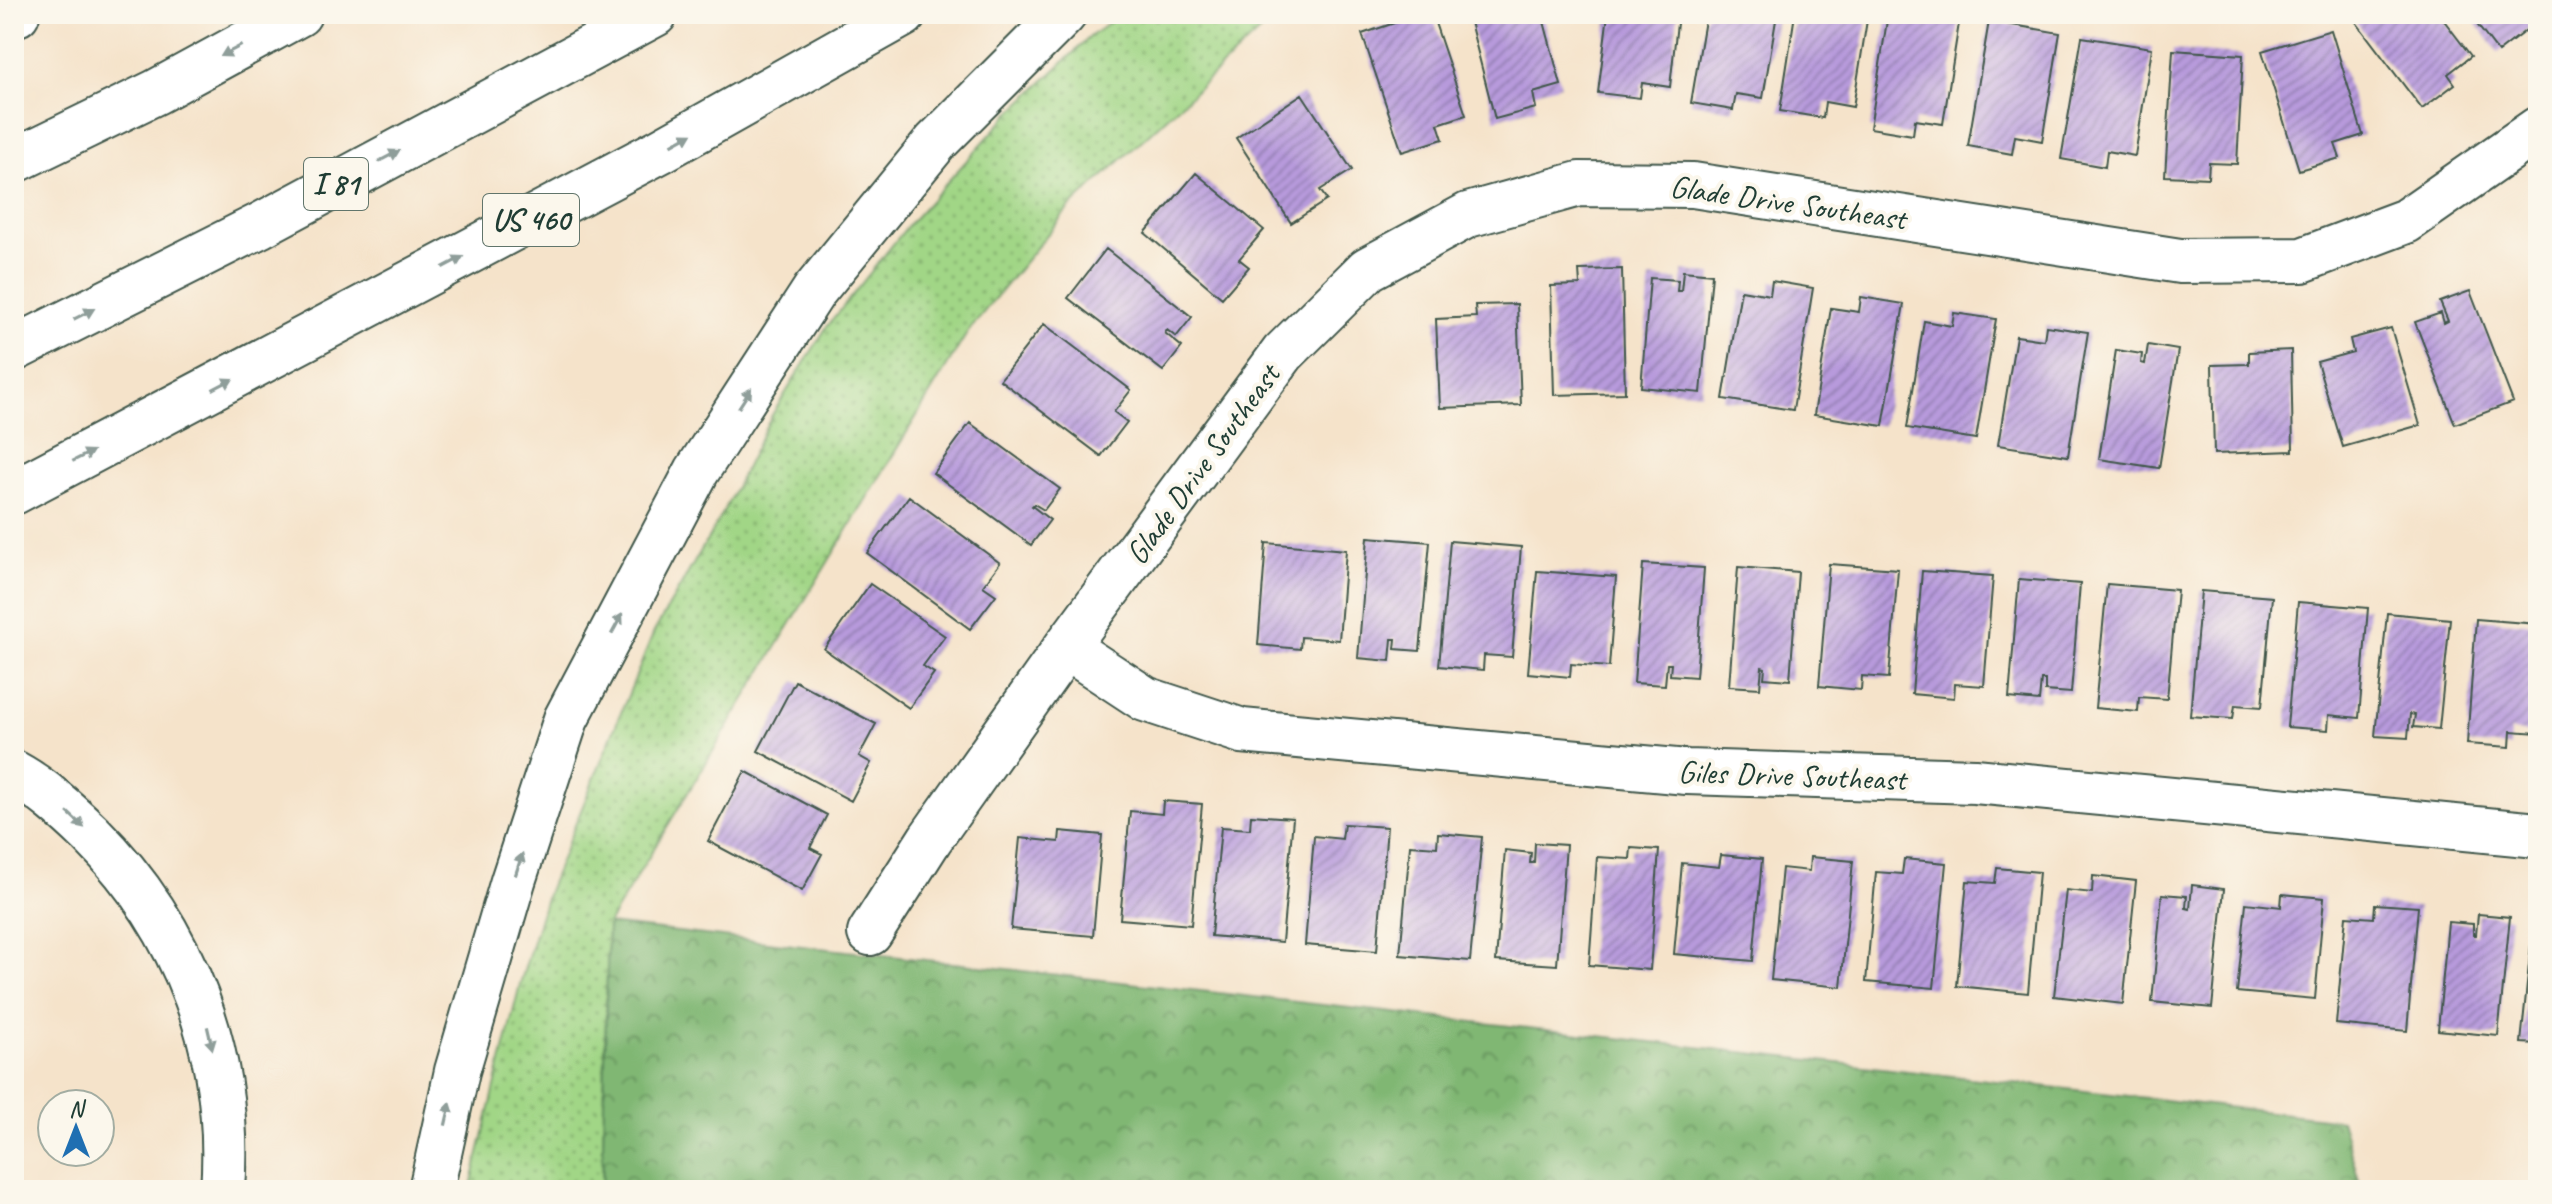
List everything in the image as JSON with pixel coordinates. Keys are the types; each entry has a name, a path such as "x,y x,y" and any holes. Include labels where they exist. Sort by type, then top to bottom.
{"main road":[{"path":"14,161 156,92 299,14"},
{"name":"I 81","path":"14,349 259,226 655,14"},
{"name":"US 460","path":"14,492 646,159 904,14"},
{"path":"431,1190 457,1071 566,719 697,471 814,291 936,142 1064,14"},
{"name":"Glade Drive Southeast","path":"870,933 930,839 1066,647 1283,353 1368,269 1468,215 1579,184 1693,185 2180,261 2302,260 2406,221 2538,129"},
{"name":"Giles Drive Southeast","path":"1066,647 1145,699 1242,731 1687,772 1975,781 2538,835"},
{"path":"14,773 69,814 112,855 150,903 184,963 206,1022 222,1090 226,1152 223,1190"}],"green space":[{"path":"1121,14 1288,14 1260,31 1068,209 969,330 608,924 602,1190 470,1190 520,984 548,891 654,632 725,509 772,415 826,328 910,223 1008,115 1091,36"},
{"path":"608,924 2341,1120 2362,1190 602,1190"}],"building":[{"path":"1421,14 1432,14 1466,115 1438,124 1443,139 1402,152 1362,34"},
{"path":"1468,14 1542,14 1561,85 1533,93 1536,108 1495,119"},
{"path":"1608,14 1678,14 1670,87 1642,83 1640,98 1598,93"},
{"path":"1706,14 1777,14 1763,98 1736,94 1733,110 1691,103"},
{"path":"1795,14 1868,14 1853,107 1825,102 1823,118 1780,111"},
{"path":"1888,14 1960,17 1943,124 1915,120 1913,135 1870,128"},
{"path":"2350,14 2439,14 2471,56 2448,74 2455,84 2422,109"},
{"path":"2469,14 2525,14 2522,16 2530,27 2498,52"},
{"path":"1989,21 2060,33 2042,141 2015,136 2012,154 1968,146"},
{"path":"2331,30 2363,135 2335,144 2340,158 2299,170 2262,51"},
{"path":"2082,37 2152,48 2135,156 2107,151 2105,167 2061,159"},
{"path":"2173,50 2243,55 2237,164 2209,163 2208,178 2165,176"},
{"path":"1302,94 1352,170 1320,190 1327,200 1291,223 1236,138"},
{"path":"1196,173 1264,230 1239,259 1249,267 1222,298 1145,233"},
{"path":"1106,249 1192,317 1176,337 1167,330 1165,333 1182,347 1163,371 1068,298"},
{"path":"1622,269 1625,393 1554,395 1551,286 1580,285 1579,270"},
{"path":"1683,271 1712,274 1701,393 1641,387 1650,278 1678,280 1677,291 1681,291"},
{"path":"1772,281 1813,288 1793,410 1723,399 1741,290 1770,295"},
{"path":"2470,291 2513,402 2455,424 2415,322 2441,313 2444,323 2448,321 2440,302"},
{"path":"1861,297 1904,304 1883,426 1814,415 1831,308 1859,312"},
{"path":"1517,304 1521,405 1440,408 1436,319 1476,317 1475,305"},
{"path":"1954,313 1996,319 1976,439 1907,428 1924,321 1952,326"},
{"path":"1044,324 1131,390 1114,412 1127,422 1101,456 1000,380"},
{"path":"2046,326 2088,332 2068,456 1998,445 2016,336 2044,340"},
{"path":"2391,328 2420,425 2343,447 2317,362 2353,352 2350,339"},
{"path":"2148,345 2178,350 2159,468 2099,459 2116,350 2142,354 2141,363 2145,364"},
{"path":"2291,350 2293,451 2214,454 2212,365 2249,364 2249,352"},
{"path":"970,423 1060,489 1044,510 1034,504 1032,506 1050,520 1031,545 933,473"},
{"path":"909,496 1000,563 983,586 996,595 970,629 867,553"},
{"path":"1368,537 1430,542 1420,651 1395,649 1396,639 1392,639 1390,661 1358,658"},
{"path":"1450,541 1521,547 1512,657 1484,655 1483,670 1439,666"},
{"path":"1266,543 1346,550 1339,640 1301,637 1300,649 1258,645"},
{"path":"1643,564 1704,568 1696,677 1670,675 1671,664 1667,664 1665,685 1634,683"},
{"path":"1829,564 1898,569 1889,678 1862,676 1861,690 1819,686"},
{"path":"1738,567 1798,572 1790,680 1764,678 1765,668 1762,667 1760,688 1729,686"},
{"path":"1537,571 1616,577 1609,667 1571,664 1570,677 1528,673"},
{"path":"1922,571 1993,576 1984,686 1955,684 1954,698 1912,694"},
{"path":"2019,579 2080,584 2071,693 2045,691 2045,680 2041,680 2039,701 2009,698"},
{"path":"870,584 945,636 923,666 934,673 909,708 824,649"},
{"path":"2107,584 2177,590 2167,699 2139,697 2138,712 2095,708"},
{"path":"2201,591 2272,597 2262,707 2235,705 2233,719 2190,716"},
{"path":"2298,602 2368,608 2359,718 2329,715 2328,730 2287,727"},
{"path":"2387,613 2450,619 2439,729 2413,727 2415,715 2410,714 2408,738 2375,736"},
{"path":"2476,619 2538,624 2538,733 2511,731 2510,747 2467,744"},
{"path":"795,681 876,724 859,756 871,763 851,801 758,751"},
{"path":"745,771 827,815 810,848 822,854 802,891 708,841"},
{"path":"1163,801 1202,804 1191,925 1120,919 1130,811 1162,814"},
{"path":"1251,815 1293,818 1282,942 1211,936 1221,827 1250,829"},
{"path":"1344,824 1387,827 1377,951 1305,945 1314,836 1342,839"},
{"path":"1060,831 1102,835 1093,936 1011,929 1020,838 1059,842"},
{"path":"1438,833 1482,837 1470,961 1400,955 1410,845 1437,847"},
{"path":"1535,843 1566,845 1557,965 1496,961 1505,850 1531,853 1530,863 1534,863"},
{"path":"1631,848 1659,850 1650,970 1589,965 1597,857 1630,859"},
{"path":"1721,855 1762,859 1753,961 1674,954 1682,863 1719,867"},
{"path":"1810,857 1853,861 1841,987 1771,980 1782,868 1809,871"},
{"path":"1904,859 1946,863 1934,988 1866,982 1876,872 1902,874"},
{"path":"1997,868 2039,872 2028,993 1957,986 1967,881 1995,883"},
{"path":"2093,876 2136,881 2123,1004 2054,996 2066,890 2092,893"},
{"path":"2192,885 2224,889 2212,1008 2152,1002 2162,894 2187,896 2186,908 2190,909"},
{"path":"2282,894 2324,898 2315,999 2237,992 2246,903 2281,907"},
{"path":"2375,904 2418,907 2407,1031 2336,1024 2346,916 2374,918"},
{"path":"2478,914 2510,917 2498,1036 2438,1030 2448,922 2473,924 2473,935 2476,935"},
{"path":"2532,935 2538,935 2538,1044 2521,1043"}]}
